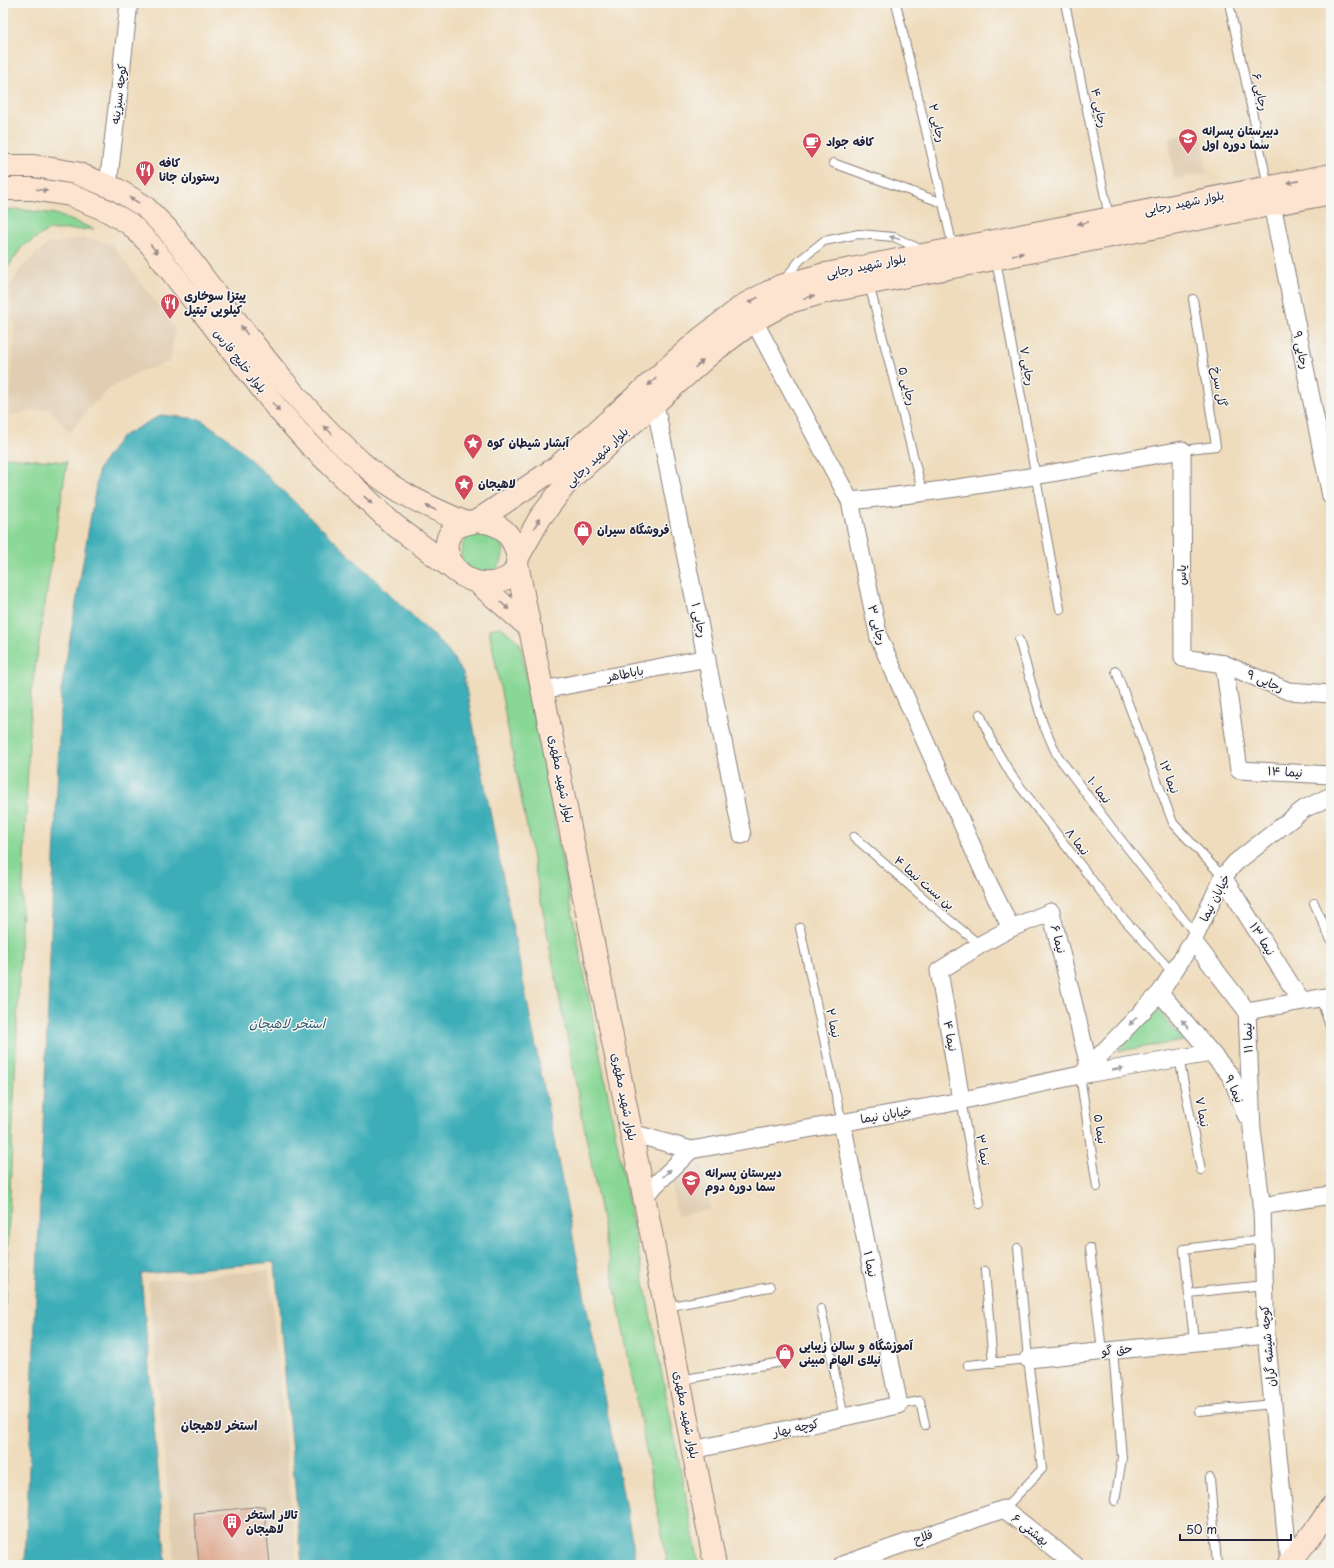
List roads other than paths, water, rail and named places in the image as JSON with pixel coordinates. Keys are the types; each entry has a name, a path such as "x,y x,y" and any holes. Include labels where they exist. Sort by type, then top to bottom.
{"main road":[{"name":"بلوار خلیج فارس","path":"3,166 34,166 76,173 108,186 144,206 167,229 293,393 326,428 364,464 412,499 472,522"},
{"name":"بلوار شهید رجایی","path":"472,522 557,467 700,339 744,305 780,286 821,275 930,253 954,258 995,259 1270,196 1331,175"},
{"name":"بلوار خلیج فارس","path":"3,189 32,188 70,195 106,210 130,224 150,244 276,407 309,444 393,524 470,579"},
{"name":"بلوار شهید رجایی","path":"518,561 540,518 569,480 712,353 754,320 786,303 825,292 869,284 954,258 1110,218 1270,196 1331,193"},
{"path":"470,579 498,582 509,577 516,569 518,561 515,546 504,530 496,525 486,522 472,522 456,528 448,536 447,548 455,568 531,629"},
{"name":"بلوار شهید مطهری","path":"518,561 632,1133 715,1565"},
{"path":"1293,1565 1331,1507"}],"street":[{"name":"کوچه سبزینه","path":"108,186 129,3"},
{"name":"رجایی ۹","path":"1270,196 1331,496"},
{"name":"رجایی ۳","path":"754,320 850,502 879,638 986,876 1011,928"},
{"name":"رجایی ۱","path":"655,404 742,836"},
{"path":"850,502 923,494 1035,477 1182,450"},
{"name":"یاس","path":"1182,450 1183,658 1224,664"},
{"name":"باباطاهر","path":"543,690 707,658"},
{"name":"رجایی ۹","path":"1224,664 1288,691 1331,694"},
{"name":"نیما ۱۴","path":"1224,664 1239,770 1331,774"},
{"name":"خیابان نیما","path":"1084,1071 1160,993 1195,938 1223,877 1247,853 1304,809 1331,796"},
{"name":"نیما ۱۳","path":"1223,877 1301,1001"},
{"name":"نیما ۶","path":"939,972 980,945 1011,928 1051,912 1084,1071"},
{"name":"نیما ۱۱","path":"1195,938 1247,1011 1252,1128"},
{"name":"نیما ۴","path":"939,972 961,1100"},
{"name":"نیما ۹","path":"1160,993 1231,1076 1252,1128"},
{"path":"1247,1011 1325,997"},
{"name":"خیابان نیما","path":"632,1133 691,1150 961,1100 1084,1071 1211,1053"},
{"name":"نیما ۱","path":"842,1123 899,1405"},
{"name":"کوچه شیشه گران","path":"1252,1128 1261,1206 1266,1334 1293,1565"},
{"path":"644,1196 691,1150"},
{"path":"1261,1206 1331,1195"},
{"name":"حق گو","path":"1028,1359 1266,1334"},
{"name":"کوچه بهار","path":"693,1450 899,1405"},
{"name":"فلاح","path":"842,1565 1004,1509"},
{"name":"بهشتی ۶","path":"1004,1509 1075,1565"}],"lane":[{"name":"رجایی ۲","path":"896,3 944,203 954,258"},
{"name":"رجایی ۴","path":"1065,3 1110,218"},
{"name":"رجایی ۶","path":"1229,3 1270,196"},
{"path":"833,163 944,203"},
{"path":"780,286 800,260 824,241 859,234 894,236 930,253"},
{"name":"رجایی ۷","path":"995,259 1060,609"},
{"name":"رجایی ۵","path":"869,284 923,494"},
{"name":"گل سرخ","path":"1182,450 1216,446 1193,299"},
{"name":"نیما ۱۰","path":"1019,640 1043,724 1057,755 1195,938"},
{"name":"نیما ۱۲","path":"1116,671 1174,823 1223,877"},
{"name":"نیما ۸","path":"980,714 993,744 1012,776 1112,906 1172,972"},
{"name":"بن بست نیما ۴","path":"854,837 980,945"},
{"path":"1314,903 1331,940"},
{"name":"نیما ۲","path":"800,928 842,1123"},
{"path":"1325,997 1331,1029"},
{"name":"نیما ۷","path":"1179,1058 1201,1170"},
{"name":"نیما ۵","path":"1084,1071 1096,1187"},
{"name":"نیما ۳","path":"961,1100 980,1204"},
{"path":"1194,1341 1184,1249 1263,1239"},
{"path":"1004,1509 1042,1469 1028,1359 1018,1248"},
{"path":"1090,1248 1107,1351 1122,1458 1116,1501"},
{"path":"985,1271 993,1362"},
{"path":"1188,1293 1264,1285"},
{"path":"665,1308 770,1287"},
{"path":"821,1309 844,1417"},
{"name":"حق گو","path":"968,1365 1028,1359"},
{"path":"679,1380 782,1362"},
{"path":"899,1405 920,1401 925,1425"},
{"path":"1200,1411 1273,1404"},
{"path":"1210,1478 1217,1565"}],"water":[{"name":"استخر لاهیجان","path":"161,415 200,419 229,439 448,650 463,673 637,1565 302,1565 275,1262 141,1274 166,1565 25,1565 61,691 99,468 121,437"}],"place":[{"name":"دبیرستان پسرانه سما دوره اول","path":"1188,155"},
{"name":"کافه جواد","path":"812,159"},
{"name":"کافه رستوران جانا","path":"145,187"},
{"name":"پیتزا سوخاری کیلویی تیتیل","path":"170,320"},
{"name":"آبشار شیطان کوه","path":"473,460"},
{"name":"لاهيجان","path":"464,501"},
{"name":"فروشگاه سیران","path":"583,547"},
{"name":"دبیرستان پسرانه سما دوره دوم","path":"691,1197"},
{"name":"آموزشگاه و سالن زیبایی نیلای الهام مبینی","path":"785,1370"},
{"name":"تالار استخر لاهیجان","path":"232,1539"}],"district":[{"name":"استخر لاهیجان","path":"219,1425"}]}
